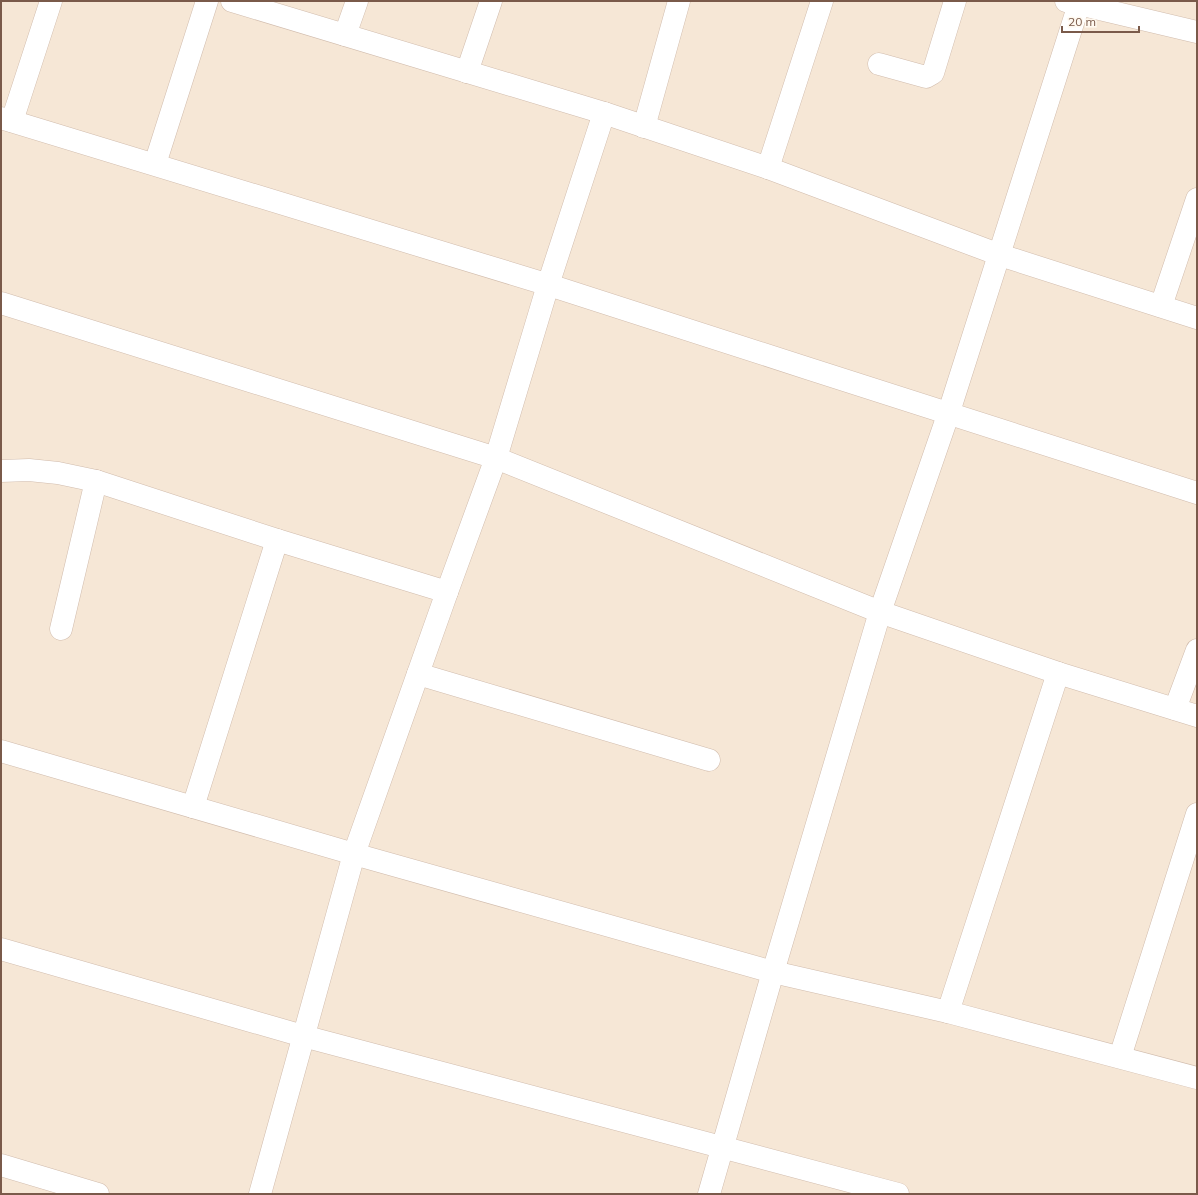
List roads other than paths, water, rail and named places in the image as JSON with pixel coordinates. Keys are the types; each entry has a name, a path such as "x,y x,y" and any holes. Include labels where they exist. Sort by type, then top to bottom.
{"street":[{"path":"51,1 7,120 548,285 948,415 1197,493"},
{"path":"155,164 207,1"},
{"path":"232,1 604,113 768,168 1000,255 1197,318"},
{"path":"345,35 357,1"},
{"path":"468,72 491,1"},
{"path":"644,127 679,1"},
{"path":"768,168 822,1"},
{"path":"879,64 926,77 933,73 955,1"},
{"path":"709,1194 880,612 948,415 1000,255 1075,2 1197,32"},
{"path":"260,1194 354,854 446,592 496,458 548,285 604,113"},
{"path":"1161,306 1197,199"},
{"path":"1,303 496,458 880,612 1058,673 1197,716"},
{"path":"1,471 30,470 58,473 96,481 277,540 446,592"},
{"path":"62,629 96,481"},
{"path":"193,807 277,540"},
{"path":"1175,709 1197,650"},
{"path":"948,1012 1058,673"},
{"path":"418,674 709,760"},
{"path":"1,750 354,854 773,972 948,1012 1197,1078"},
{"path":"1120,1057 1197,814"},
{"path":"1,949 303,1036 722,1146 898,1194"},
{"path":"1,1165 98,1194"}]}
